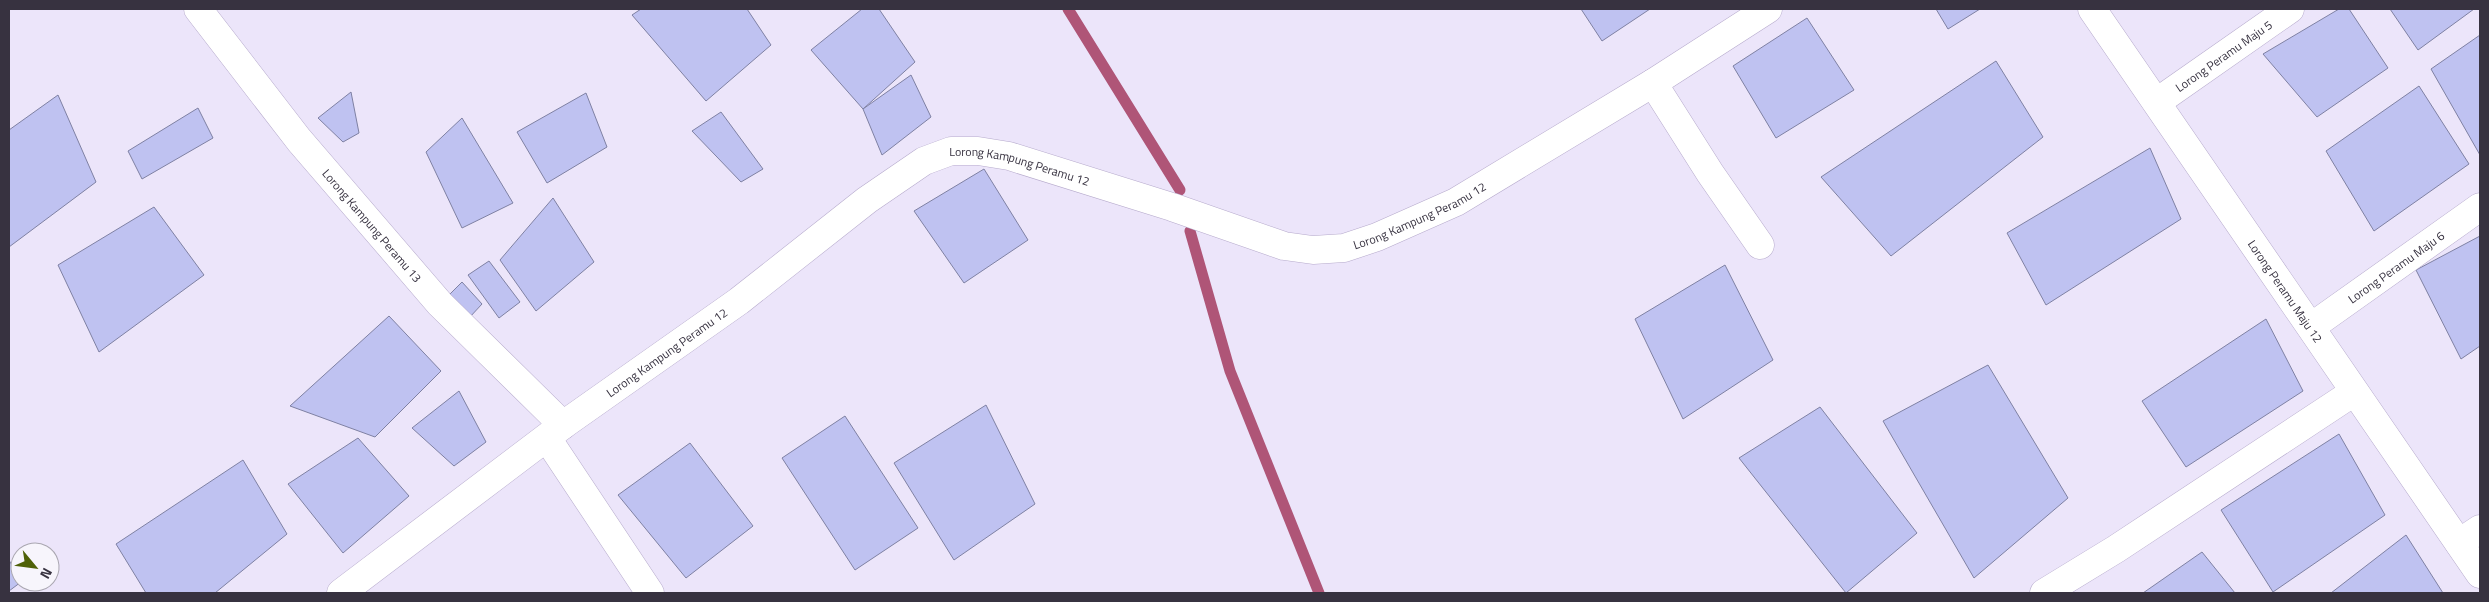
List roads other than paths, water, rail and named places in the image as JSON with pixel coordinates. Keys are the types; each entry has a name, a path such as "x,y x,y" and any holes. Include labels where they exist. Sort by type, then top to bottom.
{"street":[{"name":"Lorong Kampung Peramu 13","path":"198,9 299,140 440,304 555,432 650,593"},
{"name":"Lorong Kampung Peramu 12","path":"341,593 555,432 739,301 867,200 924,161 951,152 978,151 1009,156 1215,221 1284,246 1313,250 1344,248 1377,237 1456,202 1653,83 1768,9"},
{"name":"Lorong Peramu Maju 12","path":"2092,9 2354,392 2470,536 2480,574"},
{"name":"Lorong Peramu Maju 5","path":"2157,102 2290,9"},
{"path":"1653,83 1760,245"},
{"name":"Lorong Peramu Maju 6","path":"2311,327 2480,207"},
{"path":"2044,593 2116,549 2354,392"}],"waterway":[{"path":"1068,9 1180,190"},
{"path":"1190,231 1230,371 1319,593"}]}
